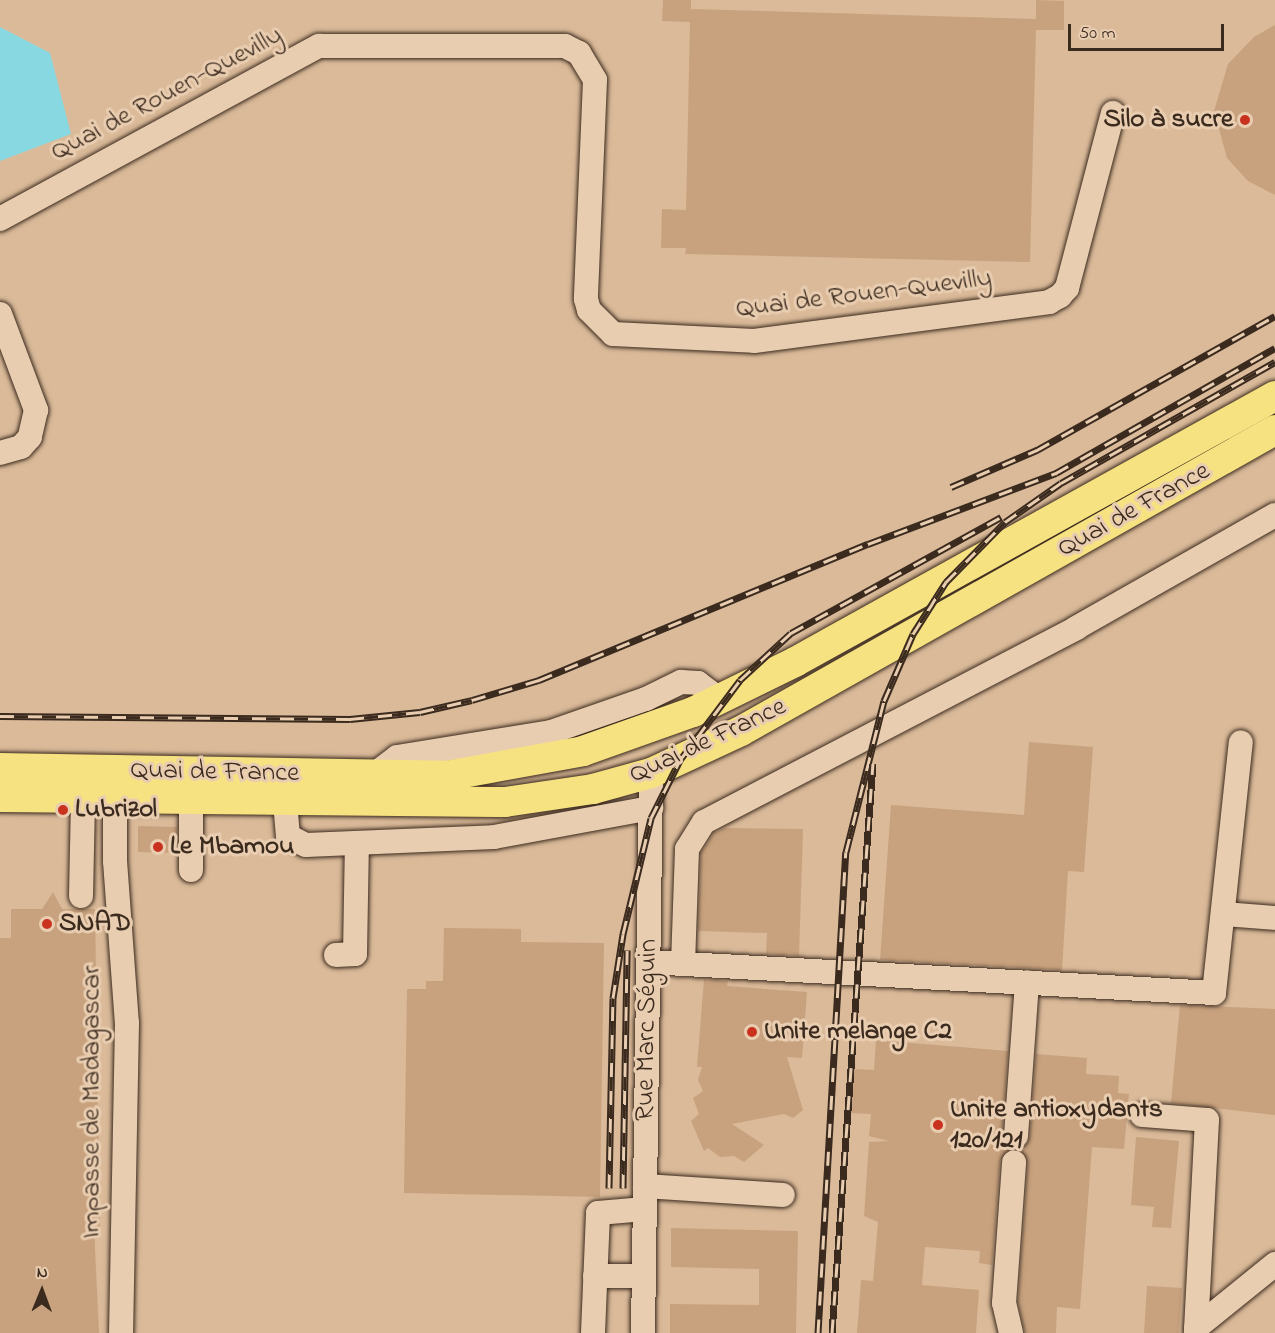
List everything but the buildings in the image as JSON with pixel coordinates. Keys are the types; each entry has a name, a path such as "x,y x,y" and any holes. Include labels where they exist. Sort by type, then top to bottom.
{"main road":[{"name":"Quai de France","path":"0,768 372,776 478,773 624,738 719,699 883,614 1275,396"},
{"name":"Quai de France","path":"0,797 285,802 505,802 592,789 651,773 741,731 1275,430"},
{"path":"651,773 686,740 850,650 883,614"},
{"name":"Rue Marc Séguin","path":"624,738 644,751 651,773"}],"street":[{"name":"Quai de Rouen-Quevilly","path":"0,219 319,46 565,46 579,53 595,80 586,299 589,310 613,334 754,341 1049,302 1060,296 1066,288 1113,113"},
{"path":"0,314 36,410 30,437 21,447 0,453"},
{"path":"683,963 685,864 693,835 704,822 1076,628 1275,515"},
{"path":"372,776 397,757 551,732 617,710 681,682 698,683 719,699"},
{"path":"648,962 1214,993 1241,742"},
{"name":"Rue Marc Séguin","path":"643,1333 651,773"},
{"path":"81,896 83,798"},
{"name":"Impasse de Madagascar","path":"116,799 115,861 127,1023 121,1333"},
{"path":"191,800 191,870"},
{"path":"285,802 288,836 296,843 357,843 494,837 651,808"},
{"path":"336,955 355,954 357,843"},
{"path":"1223,915 1275,918"},
{"path":"1016,1136 1027,982"},
{"path":"1142,1115 1208,1120 1196,1331"},
{"path":"1011,1333 1004,1304 1014,1162"},
{"path":"593,1333 598,1213 645,1197 783,1195"},
{"path":"1196,1331 1275,1264"},
{"path":"595,1276 644,1276"}],"shaded area":[{"path":"0,0 1275,0 1275,1333 0,1333 0,161 70,134 50,53 0,27"}],"water":[{"path":"0,27 50,53 71,134 0,161"}],"railway":[{"path":"951,487 1037,450 1275,316"},
{"path":"0,716 350,719 420,712 472,700 539,680 868,544 1056,473 1275,348"},
{"path":"818,1333 846,852 884,701 913,634 946,582 1005,522 1061,483 1275,362"},
{"path":"609,1188 613,998 623,934 651,818 680,760 740,680 791,633 1001,517"},
{"path":"832,1333 873,763"},
{"path":"623,1188 627,950"}],"place":[{"name":"Silo à sucre","path":"1245,120"},
{"name":"Lubrizol","path":"63,810"},
{"name":"Le Mbamou","path":"158,847"},
{"name":"SNAD","path":"47,924"},
{"name":"Unite melange C2","path":"752,1032"},
{"name":"Unite antioxydants 120/121","path":"938,1125"}]}
